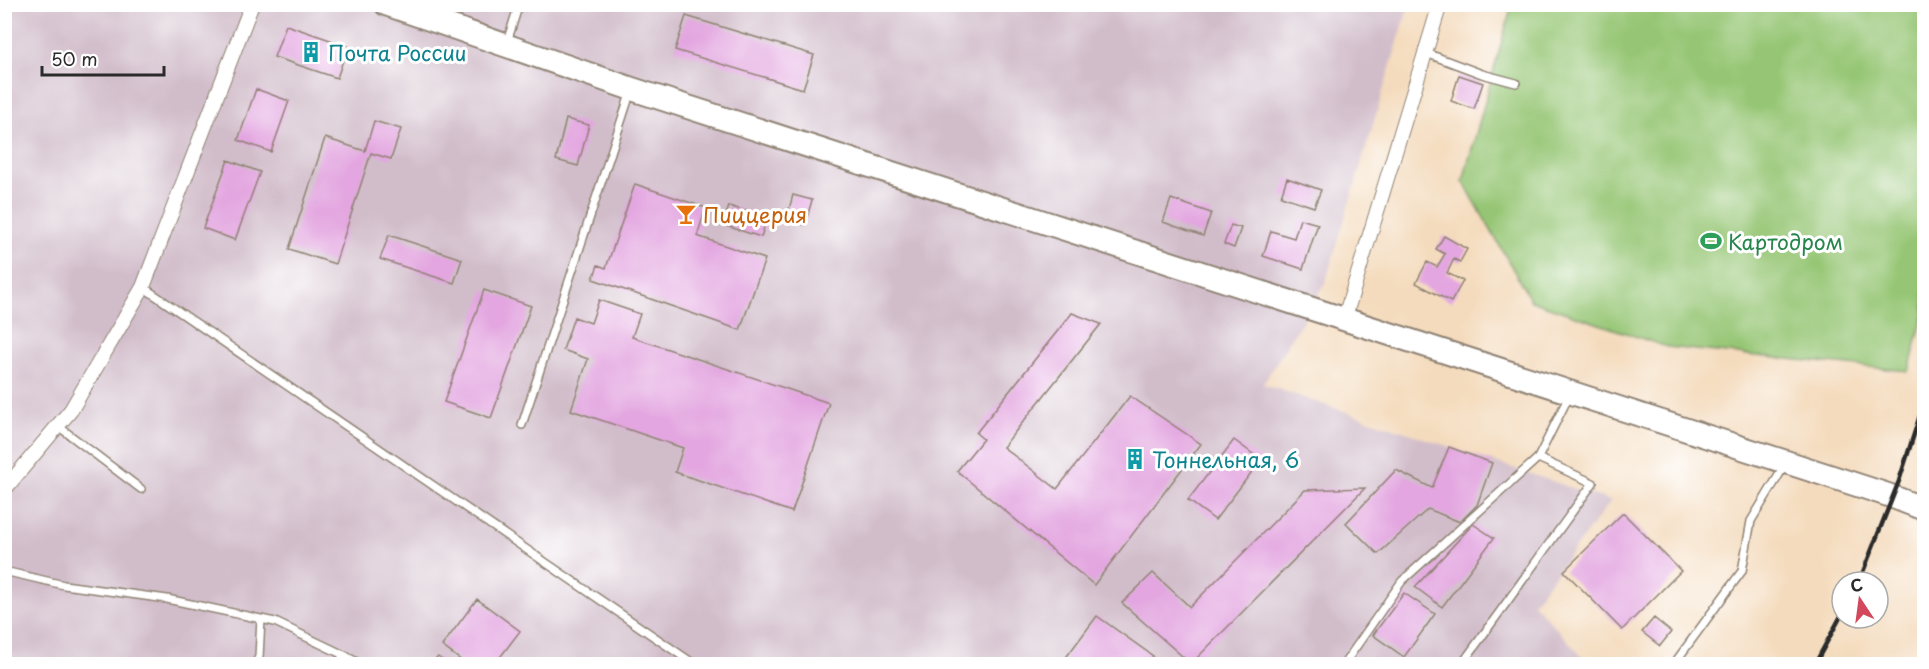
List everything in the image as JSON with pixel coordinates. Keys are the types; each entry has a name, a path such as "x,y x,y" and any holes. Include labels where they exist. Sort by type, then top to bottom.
{"main road":[{"path":"386,4 632,89 1924,509"}],"street":[{"path":"4,490 71,410 143,287 252,4"},
{"path":"1344,320 1440,4"}],"lane":[{"path":"506,44 519,4"},
{"path":"1426,53 1482,74 1516,83"},
{"path":"522,424 632,89"},
{"path":"143,287 694,664"},
{"path":"1344,664 1402,581 1538,458 1570,394"},
{"path":"58,426 141,489"},
{"path":"1462,664 1593,483 1538,458"},
{"path":"1674,664 1742,571 1751,521 1787,463"},
{"path":"4,571 64,585 167,599 275,622 360,664"},
{"path":"255,664 259,657 261,619"},
{"path":"335,664 346,656"}],"shaded area":[{"path":"4,5 1409,5 1325,284 1263,384 1611,501 1533,603 1589,664 5,664"}],"green space":[{"name":"Картодром","path":"1512,5 1924,5 1924,312 1909,371 1667,347 1531,301 1463,181"}],"building":[{"path":"686,16 814,55 803,89 675,50"},
{"name":"Почта России","path":"286,25 348,46 337,78 274,57"},
{"path":"1459,75 1483,83 1474,109 1451,101"},
{"path":"256,89 289,101 271,152 238,140"},
{"path":"566,119 589,125 578,166 556,160"},
{"path":"374,121 401,129 391,159 371,153 335,264 289,249 325,138 365,151"},
{"path":"228,160 260,172 235,240 203,228"},
{"path":"1287,178 1321,190 1314,207 1281,196"},
{"path":"635,184 706,208 697,236 765,259 740,330 593,279 598,265 606,268"},
{"path":"793,195 812,200 805,225 786,220"},
{"path":"1171,199 1211,213 1203,236 1163,222"},
{"path":"729,206 767,218 761,237 723,225"},
{"path":"1300,219 1318,224 1303,269 1263,256 1271,231 1294,238"},
{"path":"1231,225 1241,228 1234,248 1224,244"},
{"path":"389,235 462,259 454,283 380,259"},
{"path":"1444,236 1467,249 1460,262 1454,259 1447,273 1463,281 1451,302 1416,283 1427,262 1437,267 1445,254 1436,249"},
{"path":"484,290 531,306 491,418 444,402"},
{"path":"599,300 640,314 632,337 829,403 792,512 675,472 683,448 571,410 588,359 563,350 574,317 591,323"},
{"name":"Тоннельная, 6","path":"1072,313 1101,324 1003,447 1057,489 1130,396 1201,444 1094,585 957,471 983,439 976,433"},
{"path":"1234,440 1261,460 1215,520 1188,500"},
{"path":"1449,447 1492,463 1477,505 1460,522 1428,509 1378,554 1346,523 1396,470 1432,488"},
{"path":"1365,488 1191,664 1122,603 1153,573 1190,607 1305,490"},
{"path":"1623,513 1681,571 1622,630 1564,571"},
{"path":"1473,524 1494,538 1442,607 1415,587"},
{"path":"1404,593 1435,614 1404,657 1373,635"},
{"path":"477,599 520,631 495,664 466,664 442,646"},
{"path":"1097,616 1153,656 1147,664 1061,664"},
{"path":"1654,618 1671,632 1660,646 1642,632"},
{"path":"438,657 448,664 431,664"}],"railway":[{"path":"1864,570 1899,481 1924,403"},
{"path":"1815,664 1833,630"}],"place":[{"name":"Почта России","path":"311,52"},
{"name":"Пиццерия","path":"686,214"},
{"name":"Картодром","path":"1711,241"},
{"name":"Тоннельная, 6","path":"1135,459"}]}
